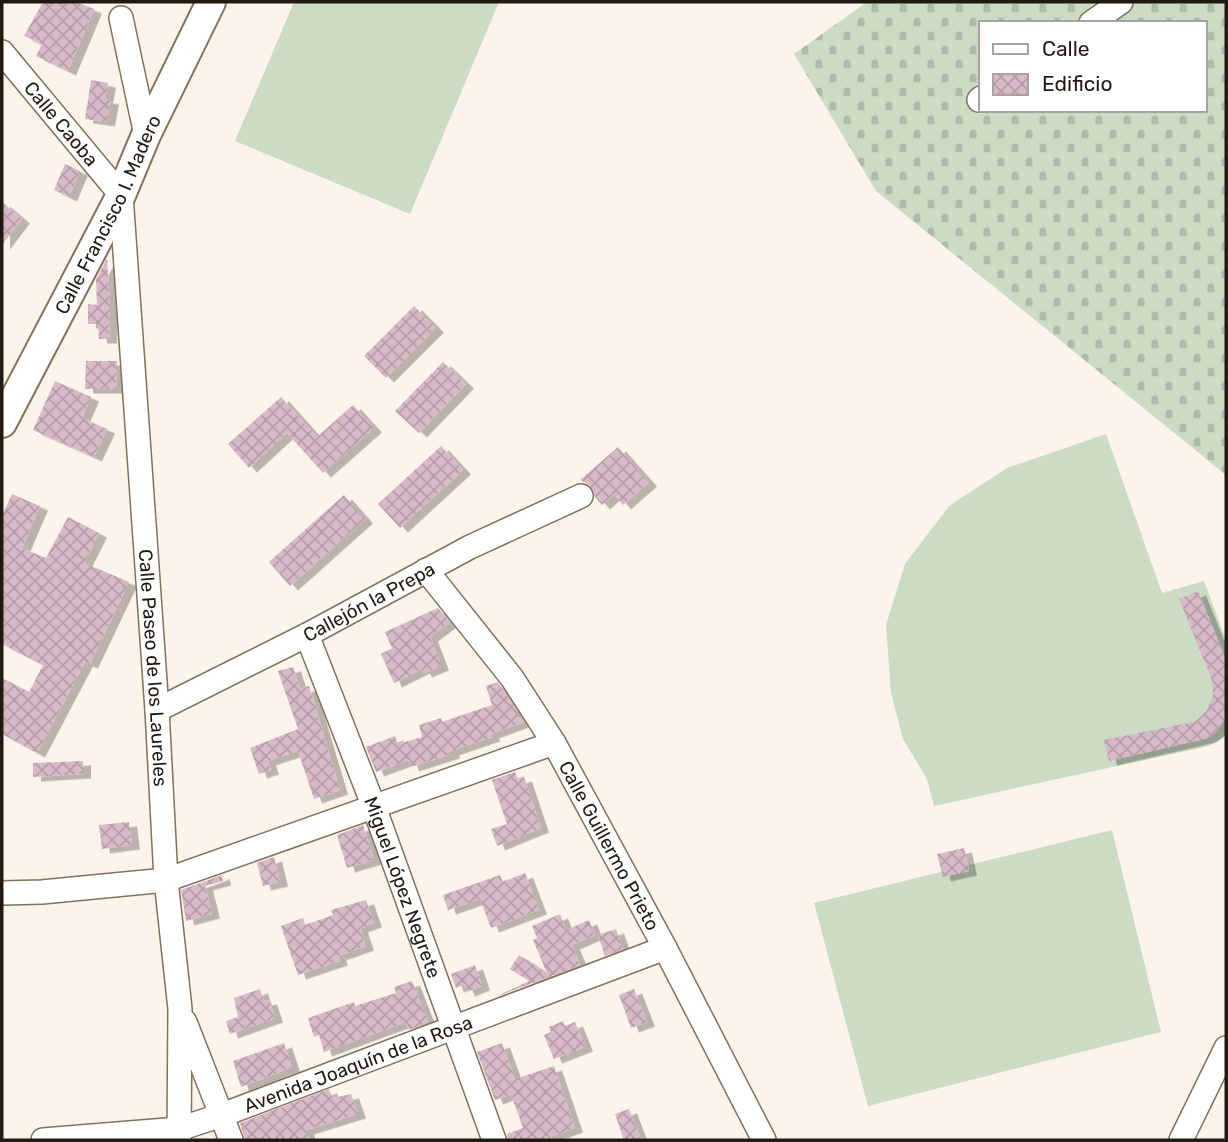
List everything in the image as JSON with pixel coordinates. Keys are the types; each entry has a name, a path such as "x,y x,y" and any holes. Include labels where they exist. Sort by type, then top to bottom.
{"main road":[{"name":"Calle Francisco I. Madero","path":"2,423 121,195 146,135 211,2"}],"street":[{"path":"1094,21 1121,2"},
{"path":"121,18 146,135"},
{"name":"Calle Caoba","path":"2,52 121,195"},
{"name":"Calle Paseo de los Laureles","path":"121,195 157,710 166,880 180,1009 179,1135"},
{"name":"Callejón la Prepa","path":"157,710 307,635 470,547 581,496"},
{"name":"Calle Guillermo Prieto","path":"426,570 512,678 554,743 665,948 764,1140"},
{"name":"Miguel López Negrete","path":"307,635 374,807 494,1140"},
{"path":"2,893 42,892 166,880 554,743"},
{"name":"Avenida Joaquín de la Rosa","path":"43,1140 179,1135 222,1115 665,948"},
{"path":"180,1009 231,1140"},
{"path":"1181,1140 1226,1048"}],"green space":[{"path":"294,2 499,2 410,214 235,141"},
{"path":"867,2 1226,2 1226,475 876,191 794,54"},
{"path":"1106,434 1162,593 1204,581 1226,640 1226,736 1209,746 934,806 927,779 903,739 891,693 886,625 905,564 949,506 1007,468"},
{"path":"1112,830 1161,1032 868,1106 814,903"}],"building":[{"path":"43,2 76,2 94,9 68,71 36,56 42,44 24,36"},
{"path":"91,80 108,83 105,99 111,100 107,122 85,119"},
{"path":"65,164 80,171 69,197 54,190"},
{"path":"2,202 22,219 2,245"},
{"path":"107,258 109,339 99,339 98,324 88,324 88,304 97,305 96,280"},
{"path":"414,306 436,328 386,378 364,356"},
{"path":"86,361 117,361 116,389 85,389"},
{"path":"443,362 466,384 419,433 395,411"},
{"path":"55,381 91,397 82,418 107,429 94,457 33,430"},
{"path":"281,397 317,437 353,405 374,428 323,473 287,433 249,468 228,444"},
{"path":"441,446 463,470 400,528 378,504"},
{"path":"618,447 649,482 623,505 614,494 602,505 590,485 580,480"},
{"path":"12,494 40,506 22,548 46,558 68,517 99,533 84,563 129,582 90,664 85,662 37,753 2,734 2,678 29,692 43,665 2,644 2,516"},
{"path":"344,495 365,519 290,586 269,562"},
{"path":"1198,591 1226,660 1226,718 1208,738 1109,761 1104,740 1196,721 1207,710 1213,695 1212,680 1179,599"},
{"path":"438,608 450,622 430,637 441,666 424,673 422,669 394,683 381,654 392,648 385,632"},
{"path":"293,667 300,689 309,686 340,790 314,799 298,751 268,761 271,770 259,774 250,748 298,729 278,671"},
{"path":"498,682 524,722 491,734 492,737 451,751 452,754 411,767 409,760 376,772 366,747 395,736 398,744 422,737 419,725 441,718 442,722 492,705 486,686"},
{"path":"83,761 83,774 33,777 33,763"},
{"path":"515,772 518,779 524,777 541,828 497,846 491,829 507,824 492,780"},
{"path":"129,822 132,845 102,849 99,825"},
{"path":"363,825 374,860 347,868 337,835"},
{"path":"964,848 969,871 943,877 937,854"},
{"path":"274,857 280,882 263,886 257,863"},
{"path":"525,873 539,910 491,928 480,899 448,910 443,895 500,875 503,882"},
{"path":"222,875 223,881 205,886 212,914 186,921 181,890"},
{"path":"366,900 374,923 360,928 366,946 338,956 340,961 298,975 281,926 303,918 305,925 333,915 331,910"},
{"path":"560,914 566,930 589,920 595,935 572,945 580,965 493,998 529,981 510,969 519,955 547,973 533,940 537,938 532,926"},
{"path":"616,929 623,949 605,956 598,935"},
{"path":"475,965 482,986 467,992 464,985 456,988 451,974"},
{"path":"412,981 428,1022 409,1030 406,1022 324,1052 319,1035 314,1037 308,1018 354,1002 355,1006 396,993 394,987"},
{"path":"260,989 264,1001 269,1000 275,1018 230,1034 226,1021 238,1017 234,998"},
{"path":"634,989 647,1022 631,1028 619,995"},
{"path":"563,1021 565,1026 575,1022 585,1047 554,1059 544,1035 551,1032 549,1027"},
{"path":"284,1043 292,1067 241,1087 233,1061"},
{"path":"502,1043 515,1079 554,1066 575,1128 542,1140 508,1140 507,1134 523,1128 511,1094 495,1100 477,1052"},
{"path":"329,1089 333,1098 351,1094 358,1114 306,1130 309,1140 245,1140 240,1123"},
{"path":"629,1109 641,1140 624,1140 615,1114"}]}
